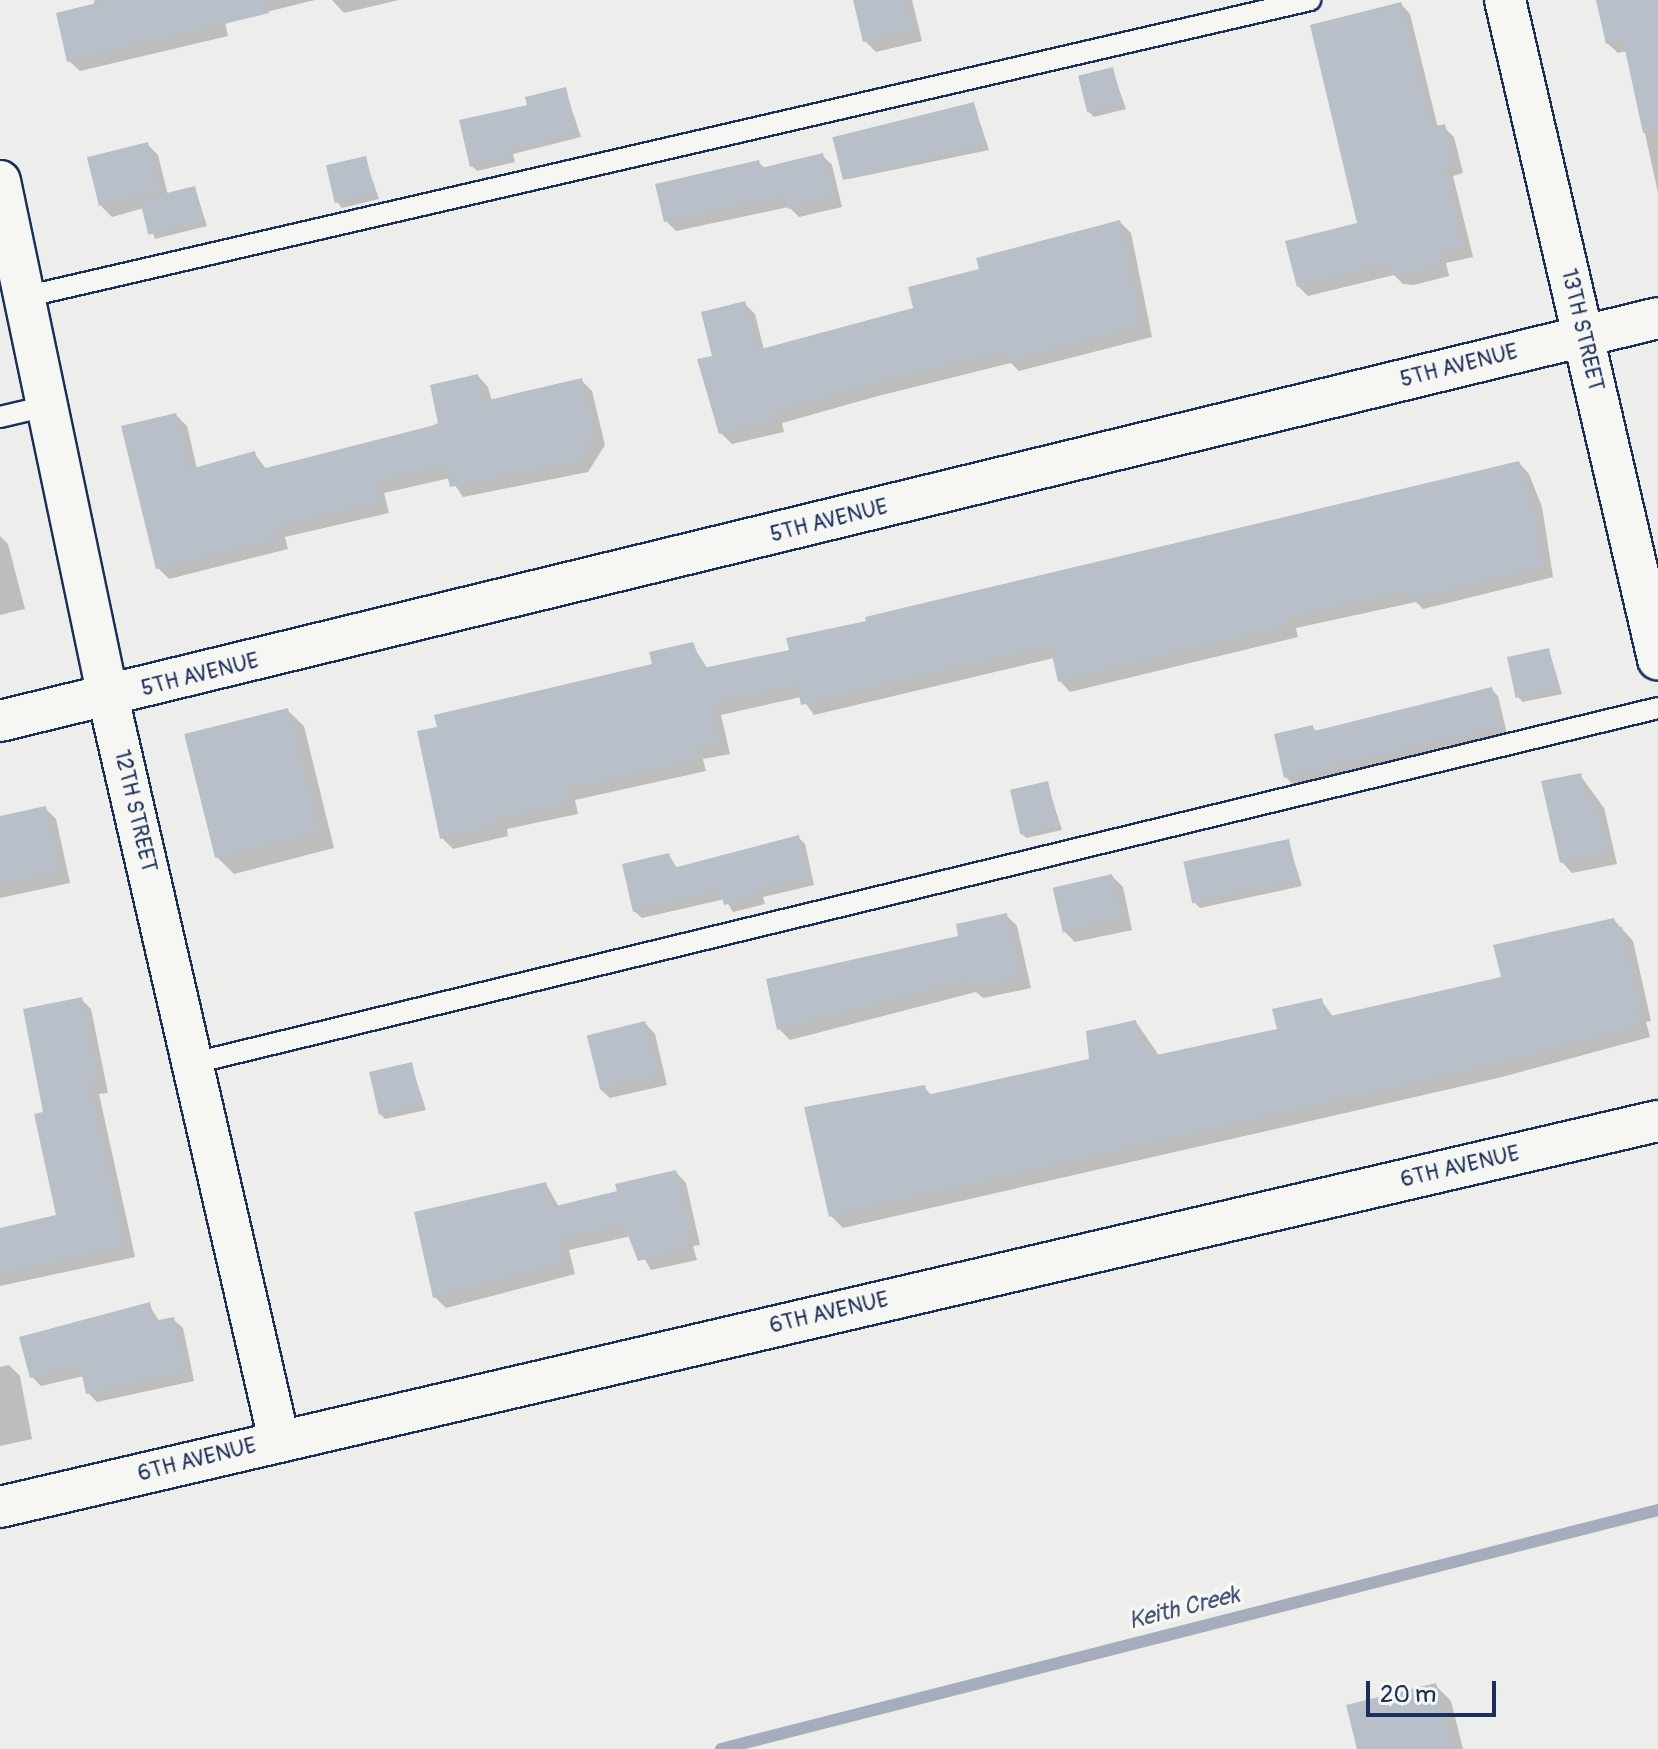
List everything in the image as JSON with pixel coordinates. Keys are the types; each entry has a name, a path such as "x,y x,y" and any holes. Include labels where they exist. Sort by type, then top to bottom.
{"street":[{"name":"13TH STREET","path":"1505,0 1658,659"},
{"name":"12TH STREET","path":"0,181 108,697 279,1440"},
{"name":"5TH AVENUE","path":"0,721 1658,318"},
{"name":"6TH AVENUE","path":"0,1507 1658,1121"}],"lane":[{"path":"24,297 1310,0"},
{"path":"0,417 47,406"},
{"path":"194,1063 1658,708"}],"building":[{"path":"109,0 268,0 269,13 67,62 56,13"},
{"path":"853,0 905,0 913,30 863,42"},
{"path":"1596,0 1658,0 1658,131 1643,133 1623,40 1606,44"},
{"path":"1401,2 1432,127 1445,124 1454,164 1444,166 1464,247 1437,253 1441,266 1403,276 1391,275 1389,264 1297,287 1285,241 1357,223 1310,25"},
{"path":"1113,67 1122,104 1087,113 1078,76"},
{"path":"566,87 577,133 510,150 511,157 470,167 459,120 527,105 525,97"},
{"path":"974,102 985,145 843,180 832,137"},
{"path":"148,142 160,191 99,206 87,157"},
{"path":"823,153 834,197 788,209 785,197 664,222 655,184 759,160 761,168"},
{"path":"366,156 375,194 335,203 326,165"},
{"path":"195,186 204,221 148,235 140,200"},
{"path":"1120,220 1142,326 1007,362 1004,352 866,386 773,413 775,422 719,434 697,359 712,356 701,312 745,301 757,350 913,308 908,287 979,269 976,258"},
{"path":"478,374 484,401 582,378 595,434 577,462 450,487 445,466 375,482 379,502 276,527 279,539 156,569 121,426 176,413 190,469 255,451 258,464 266,468 438,423 430,385"},
{"path":"1519,461 1541,532 1536,534 1543,567 1410,600 1409,591 1287,618 1288,626 1058,682 1050,646 801,705 797,685 712,705 720,743 694,749 696,761 565,790 568,804 497,819 499,826 440,839 417,731 437,727 434,715 652,664 649,652 693,642 703,668 789,650 786,638 866,621 865,617"},
{"path":"1549,648 1558,689 1516,698 1507,657"},
{"path":"1492,687 1501,727 1284,778 1274,734 1313,725 1314,731"},
{"path":"288,708 319,832 215,858 184,734"},
{"path":"1581,773 1586,797 1594,796 1608,853 1560,863 1541,781"},
{"path":"1048,781 1058,826 1020,835 1010,790"},
{"path":"46,806 60,873 0,885 0,816"},
{"path":"799,835 808,878 757,890 759,897 724,905 721,891 633,912 622,864 669,853 673,868"},
{"path":"1289,839 1298,881 1192,904 1183,861"},
{"path":"1112,874 1122,919 1063,933 1053,888"},
{"path":"1007,913 1022,977 970,989 968,981 777,1030 766,979 958,936 956,924"},
{"path":"1614,918 1617,928 1622,927 1641,1010 1636,1011 1639,1026 1490,1066 829,1217 804,1107 925,1085 927,1095 1089,1059 1086,1031 1136,1020 1141,1044 1149,1043 1152,1056 1277,1029 1272,1009 1322,998 1326,1017 1501,977 1493,945"},
{"path":"82,997 99,1083 90,1085 126,1247 0,1274 0,1228 56,1215 34,1114 43,1112 23,1009"},
{"path":"645,1021 659,1075 600,1090 587,1036"},
{"path":"412,1062 422,1105 379,1115 369,1072"},
{"path":"676,1170 691,1234 684,1236 687,1249 638,1261 624,1225 560,1239 565,1263 433,1298 414,1212 546,1182 552,1207 617,1191 615,1184"},
{"path":"150,1302 154,1321 174,1317 186,1372 86,1394 80,1366 30,1378 19,1337"},
{"path":"1436,1683 1452,1749 1357,1749 1346,1705"}],"waterway":[{"name":"Keith Creek","path":"721,1749 1658,1510"}]}
